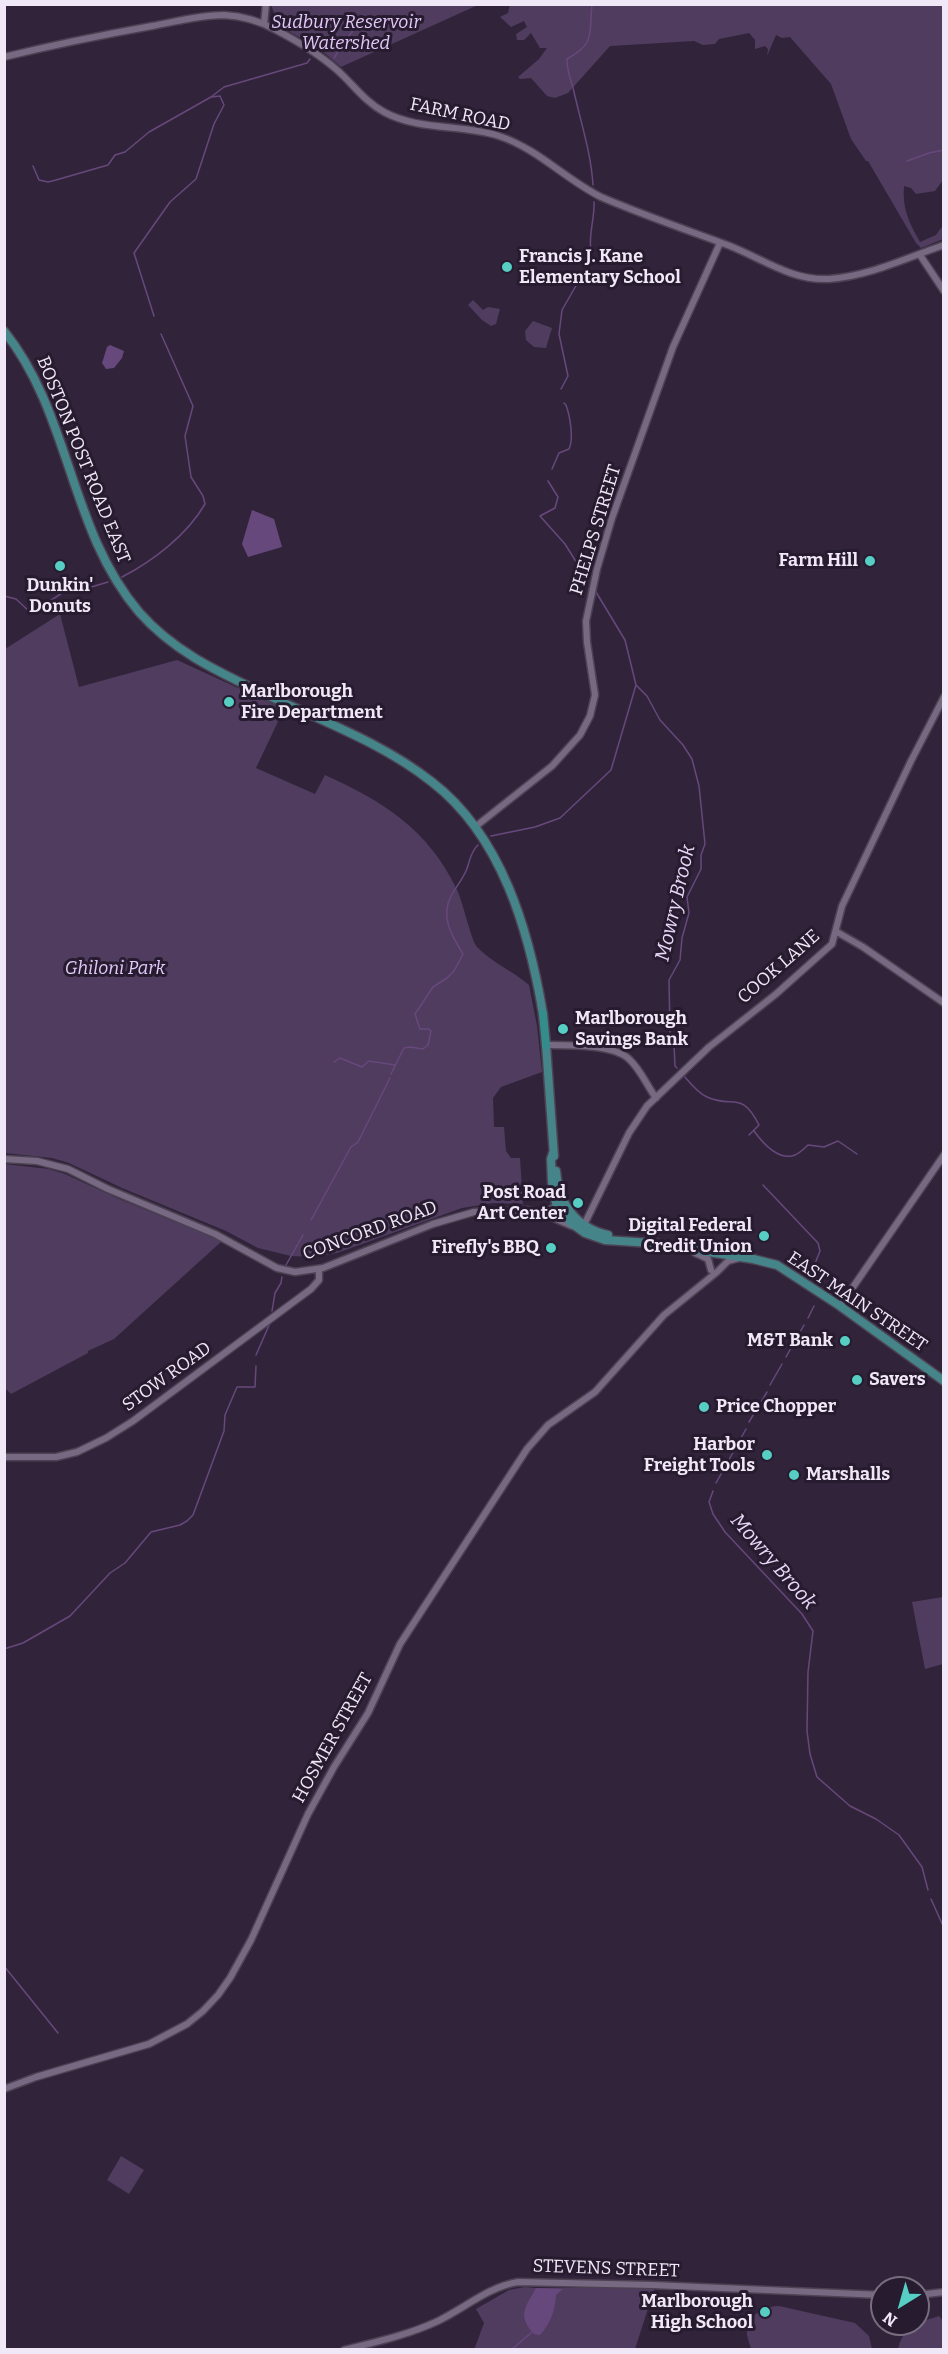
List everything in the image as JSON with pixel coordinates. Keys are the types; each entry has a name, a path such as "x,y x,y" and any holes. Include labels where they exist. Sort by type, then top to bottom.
{"highway":[{"name":"BOSTON POST ROAD EAST","path":"543,1014 546,1045"}],"main road":[{"name":"BOSTON POST ROAD EAST","path":"4,331 19,349 35,377 85,518 104,561 118,585 145,619 177,647 204,665 359,737 406,763 441,789 475,827 493,855 511,893 532,964 543,1014"},
{"name":"BOSTON POST ROAD EAST","path":"546,1045 553,1153 563,1208"},
{"path":"563,1208 584,1229"},
{"name":"EAST MAIN STREET","path":"584,1229 640,1242 743,1258 777,1266 840,1306 944,1381"}],"street":[{"path":"264,24 266,4"},
{"name":"FARM ROAD","path":"4,57 58,44 203,17 235,16 264,24 321,57 368,101 386,113 406,120 469,129 510,140 530,149 591,192 720,243 788,273 820,279 841,277 883,268 944,245"},
{"name":"PHELPS STREET","path":"475,827 552,766 580,735 590,716 595,695 586,642 586,621 597,569 612,518 674,347 720,243"},
{"path":"920,255 944,291"},
{"name":"COOK LANE","path":"584,1229 629,1133 646,1108 709,1047 832,944 842,906 915,751 944,697"},
{"path":"837,932 863,947 944,1003"},
{"path":"546,1045 602,1048 625,1055 632,1061 656,1098"},
{"path":"840,1306 944,1155"},
{"name":"CONCORD ROAD","path":"4,1159 37,1161 68,1169 108,1190 215,1234 277,1268 295,1272 319,1269 423,1228 484,1211 516,1210 542,1213 584,1229"},
{"path":"542,1213 563,1208"},
{"path":"551,1217 563,1208"},
{"path":"687,1249 708,1259 714,1271"},
{"name":"HOSMER STREET","path":"714,1271 720,1254"},
{"name":"HOSMER STREET","path":"4,2089 149,2044 195,2018 218,1995 251,1941 308,1814 339,1758 368,1713 400,1644 527,1449 548,1425 595,1392 656,1322 714,1271 728,1261 743,1258"},
{"name":"STOW ROAD","path":"4,1457 46,1458 67,1455 87,1448 115,1433 311,1289 319,1280 319,1269"},
{"name":"STEVENS STREET","path":"344,2349 413,2331 455,2313 499,2286 518,2282 642,2284 870,2294"}],"green space":[{"path":"510,4 943,5 943,180 935,191 916,194 911,188 904,186 904,201 907,215 920,242 936,235 941,228 943,228 943,239 921,248 916,243 868,161 851,139 831,84 790,37 782,38 776,35 767,56 768,49 765,46 755,49 755,40 749,33 719,39 715,44 703,45 694,41 610,46 568,93 555,98 547,96 531,78 520,79 518,77 539,59 547,48 540,48 531,33 524,40 517,40 516,34 527,27 524,21 511,27 500,17 508,13"},
{"name":"Sudbury Reservoir Watershed","path":"271,5 478,5 341,67 321,50 285,29 277,20"},
{"path":"473,300 483,310 488,307 500,309 496,324 491,326 482,320 468,305"},
{"path":"533,321 552,328 546,348 534,347 526,340 525,331"},
{"name":"Ghiloni Park","path":"60,614 79,687 177,660 284,709 256,768 315,794 325,775 385,807 418,834 433,850 457,890 477,947 529,985 537,1026 542,1072 501,1087 493,1098 494,1127 504,1127 506,1151 511,1158 520,1158 523,1204 493,1203 462,1208 337,1253 314,1257 291,1256 258,1248 226,1231 122,1188 69,1163 52,1158 5,1153 5,649"},
{"path":"4,1164 49,1169 65,1174 222,1241 114,1339 11,1394 4,1387"},
{"path":"943,1597 943,1664 925,1669 912,1602"},
{"path":"121,2156 144,2170 129,2194 107,2180"},
{"path":"525,2287 655,2287 635,2349 474,2350 484,2323 476,2309 509,2290"},
{"path":"779,2306 855,2323 869,2336 872,2349 751,2349 747,2328 752,2317 762,2310"},
{"path":"939,2316 943,2321 943,2349 898,2349 904,2336 930,2336 930,2319"}],"shaded area":[{"path":"110,345 124,351 122,358 114,368 106,369 102,363 107,347"},
{"path":"252,510 274,519 282,547 248,557 242,544"},
{"path":"536,2288 563,2289 556,2295 552,2316 540,2335 534,2334 524,2316 526,2306"}],"waterway":[{"name":"Mowry Brook","path":"592,4 587,42 583,48 567,59 568,72 588,150 593,185"},
{"path":"334,58 357,26"},
{"path":"154,316 134,253 170,202 196,179 214,124 224,105 220,96 211,97 224,87 307,63 310,59"},
{"path":"33,166 39,180 48,182 108,165 115,155 125,152 149,132 211,97"},
{"path":"907,161 944,150"},
{"name":"Mowry Brook","path":"561,389 568,376 559,334 562,310 585,270 585,258 591,250 594,202"},
{"path":"122,577 146,563 179,537 205,504 203,496 191,477 185,436 193,406 161,334"},
{"name":"Mowry Brook","path":"552,469 559,453 569,449 570,445 570,421 564,403"},
{"name":"Mowry Brook","path":"548,481 558,497 555,508 540,516 565,544 588,581"},
{"path":"4,596 16,599 31,613 70,588 78,591 108,582"},
{"name":"Mowry Brook","path":"596,592 625,640 636,685 647,696 660,720 683,745 692,759 699,786 705,844 701,855 701,869 687,897 689,913 682,938 680,960 669,980 670,1033 677,1068"},
{"path":"491,836 535,827 560,818 611,770 636,685"},
{"path":"391,1074 404,1048 423,1049 428,1045 431,1031 420,1029 415,1014 433,987 454,971 463,954 451,933 447,911 451,896 478,845"},
{"path":"334,1062 340,1058 362,1067 369,1061 395,1065"},
{"name":"Mowry Brook","path":"685,1077 707,1097 724,1102 736,1102 747,1108 759,1125 749,1135"},
{"path":"311,1220 351,1147 358,1142 390,1078"},
{"path":"754,1131 770,1149 780,1155 792,1156 801,1152 808,1145 824,1147 838,1141 857,1154"},
{"name":"Mowry Brook","path":"763,1185 818,1243 820,1251 814,1266 814,1278"},
{"path":"286,1265 303,1235"},
{"path":"272,1311 275,1293 282,1277"},
{"name":"Mowry Brook","path":"808,1318 814,1306"},
{"path":"256,1355 270,1323"},
{"name":"Mowry Brook","path":"786,1357 804,1325"},
{"name":"Mowry Brook","path":"770,1385 782,1364"},
{"path":"4,1649 23,1643 70,1616 110,1573 125,1563 151,1532 180,1525 193,1515 224,1431 225,1415 237,1387 255,1387 256,1366"},
{"name":"Mowry Brook","path":"749,1422 767,1392"},
{"name":"Mowry Brook","path":"716,1483 746,1429"},
{"name":"Mowry Brook","path":"713,1491 709,1502 713,1514 725,1532 802,1614 813,1631 808,1672 807,1731 810,1754 817,1777 850,1806 876,1819 899,1835 922,1867 928,1890"},
{"name":"Mowry Brook","path":"931,1899 944,1928"},
{"path":"4,1966 58,2033"},
{"path":"511,2350 532,2332"}],"place":[{"name":"Francis J. Kane Elementary School","path":"507,267"},
{"name":"Farm Hill","path":"870,561"},
{"name":"Dunkin' Donuts","path":"60,566"},
{"name":"Marlborough Fire Department","path":"229,702"},
{"name":"Marlborough Savings Bank","path":"563,1029"},
{"name":"Post Road Art Center","path":"578,1203"},
{"name":"Digital Federal Credit Union","path":"764,1236"},
{"name":"Firefly's BBQ","path":"551,1248"},
{"name":"M&T Bank","path":"845,1341"},
{"name":"Savers","path":"857,1380"},
{"name":"Price Chopper","path":"704,1407"},
{"name":"Harbor Freight Tools","path":"767,1455"},
{"name":"Marshalls","path":"794,1475"},
{"name":"Marlborough High School","path":"765,2312"}]}
